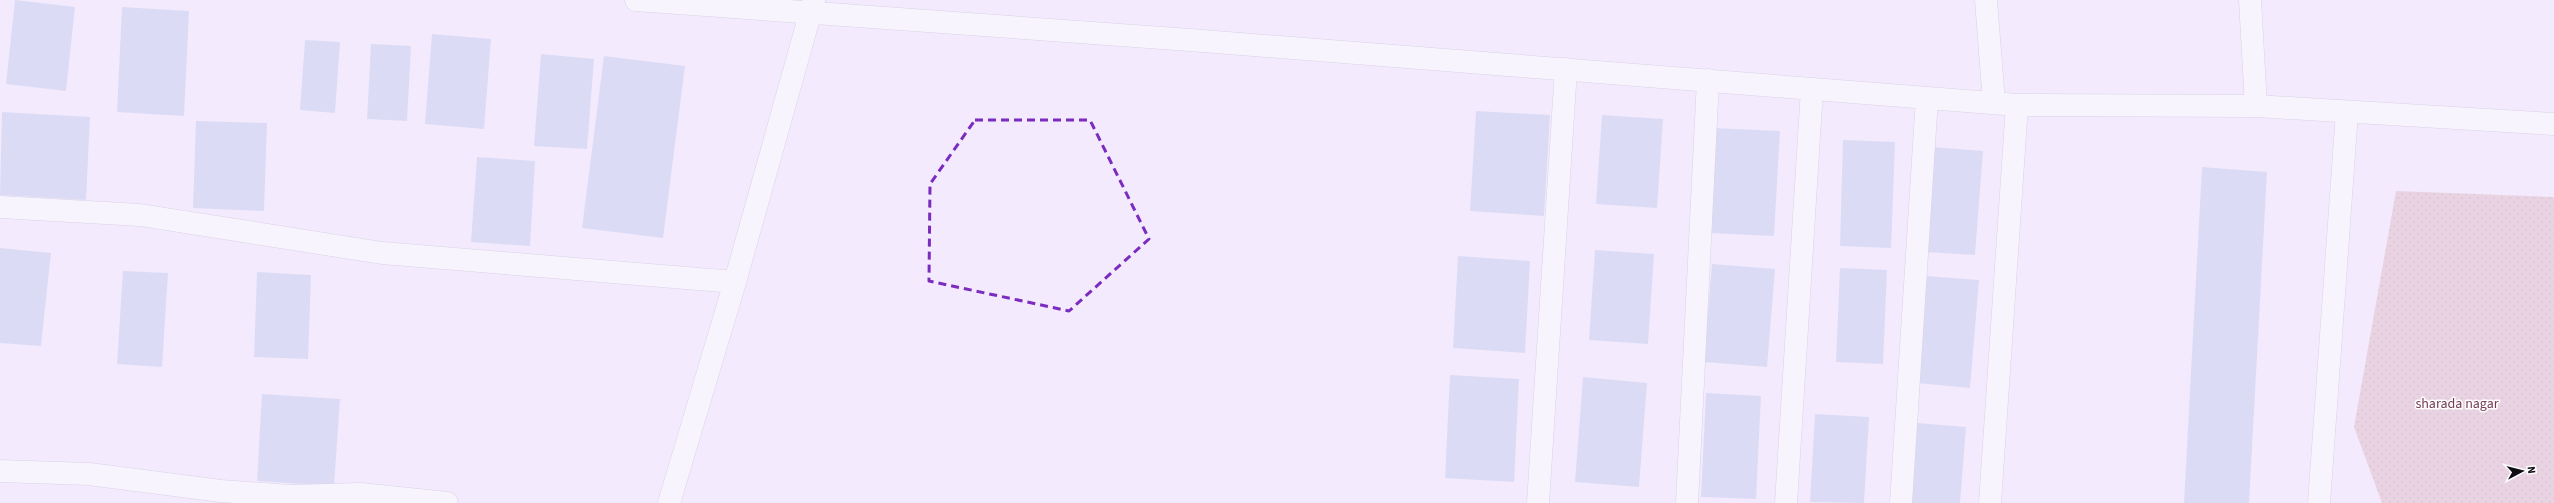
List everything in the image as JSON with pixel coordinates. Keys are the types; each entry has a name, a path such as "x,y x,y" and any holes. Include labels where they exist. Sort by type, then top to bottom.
{"street":[{"path":"636,0 812,6 1994,103 2256,106 2554,124"},
{"path":"1986,0 1994,103"},
{"path":"2250,0 2256,106"},
{"path":"669,503 735,282 812,6"},
{"path":"1538,503 1566,69"},
{"path":"1687,503 1708,80"},
{"path":"1786,503 1812,89"},
{"path":"1901,503 1927,98"},
{"path":"1990,503 2017,104"},
{"path":"2319,503 2347,112"},
{"path":"0,208 140,214 382,253 735,282"},
{"path":"0,471 89,474 221,491 290,496 361,494 448,503"}],"highlighted area":[{"path":"975,120 1090,120 1149,239 1069,311 929,281 930,184"}],"green space":[{"name":"sharada nagar","path":"2396,191 2554,197 2554,503 2382,503 2354,427"}],"building":[{"path":"15,0 75,7 66,91 6,84"},
{"path":"122,7 189,11 184,116 117,112"},
{"path":"432,34 491,39 484,129 425,124"},
{"path":"305,40 340,42 335,113 300,110"},
{"path":"371,44 411,46 407,121 367,119"},
{"path":"541,54 594,59 587,149 534,146"},
{"path":"604,56 685,66 663,238 582,228"},
{"path":"1476,111 1550,115 1544,216 1470,211"},
{"path":"2,112 90,117 86,200 0,195"},
{"path":"1602,115 1663,119 1657,208 1596,204"},
{"path":"196,121 267,123 264,211 193,208"},
{"path":"1713,128 1780,131 1774,236 1708,233"},
{"path":"1843,140 1895,142 1891,248 1840,246"},
{"path":"1932,147 1983,151 1975,255 1925,252"},
{"path":"477,157 535,161 530,246 471,242"},
{"path":"2202,167 2267,172 2249,503 2184,503"},
{"path":"0,248 51,253 41,346 0,343"},
{"path":"1595,250 1654,254 1648,344 1589,340"},
{"path":"1458,256 1530,261 1525,353 1453,348"},
{"path":"1712,264 1775,269 1767,367 1704,362"},
{"path":"1840,268 1887,270 1883,364 1836,362"},
{"path":"123,271 168,273 162,367 117,364"},
{"path":"257,272 311,275 308,359 254,357"},
{"path":"1926,276 1979,280 1970,388 1917,383"},
{"path":"1450,375 1519,379 1514,482 1445,478"},
{"path":"1583,377 1647,383 1639,487 1575,482"},
{"path":"1706,393 1761,396 1756,499 1701,497"},
{"path":"262,394 340,399 334,486 257,481"},
{"path":"1815,414 1869,417 1864,503 1810,502"},
{"path":"1917,423 1966,427 1960,503 1910,503"}]}
